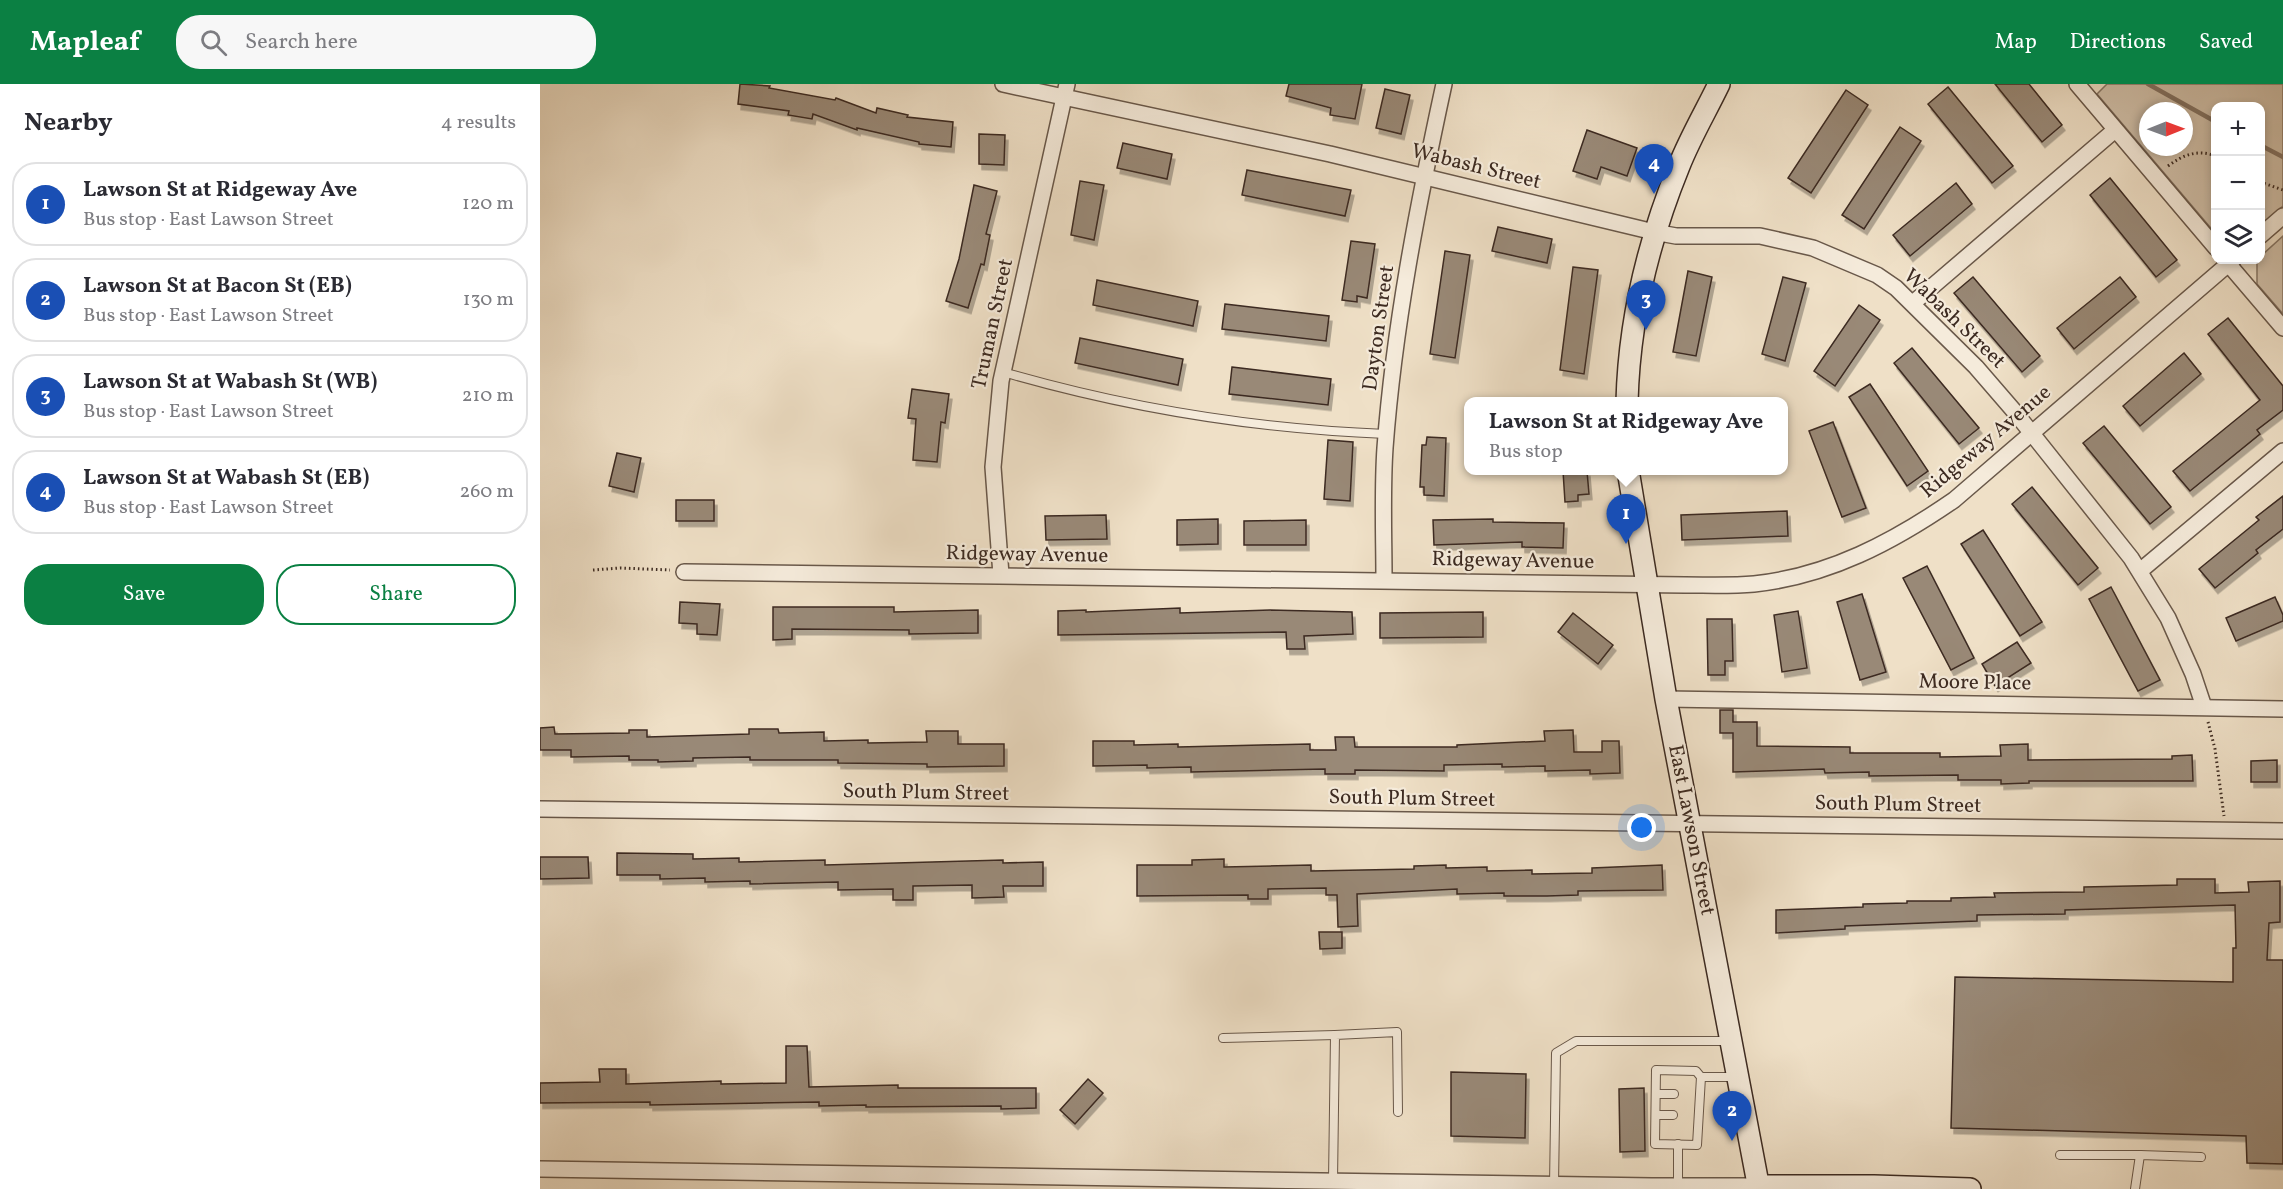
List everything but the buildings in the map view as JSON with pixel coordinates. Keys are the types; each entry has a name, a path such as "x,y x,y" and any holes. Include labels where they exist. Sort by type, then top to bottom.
{"street":[{"name":"Wabash Street","path":"1003,84 1065,91 1654,232 1676,236 1760,236 1813,248 1877,275 1913,303 1976,367 2032,432 2099,516 2139,571 2174,631 2193,674 2204,707"},
{"name":"Dayton Street","path":"1384,580 1386,434 1401,314 1424,176 1444,84"},
{"path":"1627,397 1633,326 1654,232 1680,164 1719,84"},
{"path":"2077,84 2211,242"},
{"name":"Truman Street","path":"1001,575 993,467 997,405 1065,91"},
{"path":"1913,303 2115,130"},
{"path":"2265,232 2283,216"},
{"name":"Ridgeway Avenue","path":"684,572 1752,584 1850,561 1917,525 1954,500 2226,264"},
{"path":"2231,264 2283,328"},
{"path":"2139,571 2283,451"},
{"name":"East Lawson Street","path":"1629,475 1666,699 1759,1187"},
{"name":"Moore Place","path":"1666,699 2283,709"},
{"name":"South Plum Street","path":"540,809 2283,831"},
{"path":"540,1169 1191,1184 1333,1181 1361,1185 1874,1186 1970,1189"}],"lane":[{"path":"1003,372 1121,401 1224,420 1386,434"},
{"path":"1223,1038 1397,1032 1398,1112"},
{"path":"1333,1181 1335,1035"},
{"path":"1554,1185 1556,1053 1576,1041 1731,1041"},
{"path":"1656,1070 1696,1071 1701,1077 1696,1094 1697,1145 1655,1144 1656,1070"},
{"path":"1701,1077 1738,1077"},
{"path":"1656,1094 1674,1094"},
{"path":"1656,1115 1673,1115"},
{"path":"1678,1144 1678,1186"},
{"path":"2060,1155 2201,1156"},
{"path":"2135,1189 2140,1155"}],"path":[{"path":"2168,167 2188,154 2200,152 2211,155"},
{"path":"2265,184 2283,190"},
{"path":"593,570 657,568 684,572"},
{"path":"2204,707 2215,749 2225,830"}],"shaded area":[{"path":"2107,84 2283,84 2283,206 2265,222 2265,102 2211,102 2211,228 2150,156 2193,156 2193,102 2139,102 2139,143 2097,94"},
{"path":"2283,236 2283,314 2257,284 2257,264 2265,264 2265,252"}],"waterway":[{"path":"2148,84 2211,119"},
{"path":"2265,148 2283,157"}],"place":[{"name":"Lawson St at Wabash St (EB)","path":"1654,194"},
{"name":"Lawson St at Wabash St (WB)","path":"1646,330"},
{"name":"Lawson St at Ridgeway Ave","path":"1626,544"},
{"name":"Lawson St at Bacon St (EB)","path":"1732,1141"}]}
